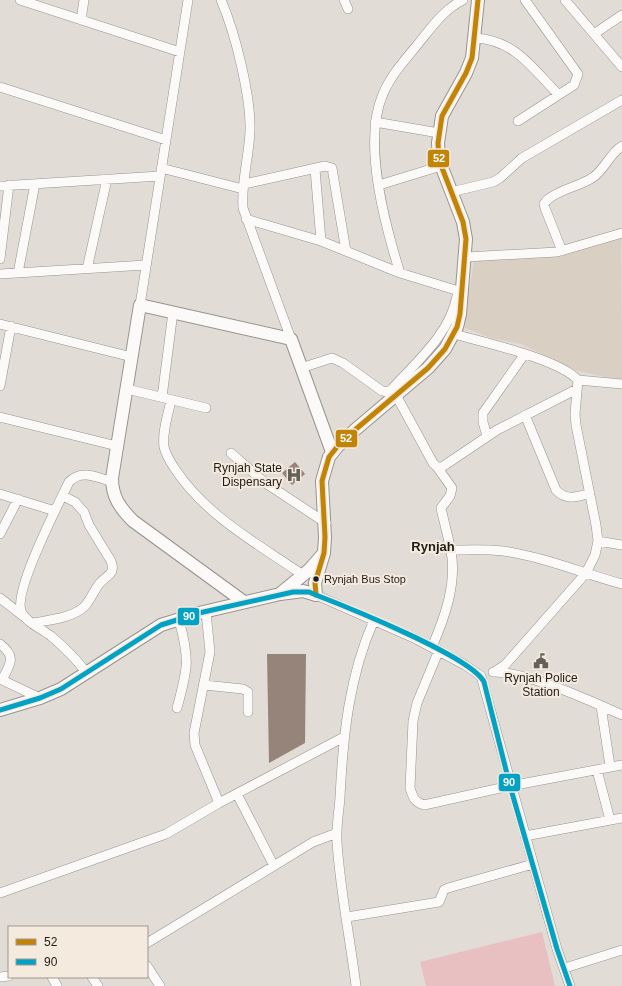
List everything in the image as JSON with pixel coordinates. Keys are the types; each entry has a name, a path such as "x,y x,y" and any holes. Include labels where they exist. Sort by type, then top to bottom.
{"street":[{"path":"20,0 180,52"},
{"path":"80,20 84,0"},
{"path":"188,0 112,482 114,496 118,505 133,521 244,602"},
{"path":"221,0 233,35 248,99 250,130 243,186 246,219 332,452"},
{"path":"344,0 348,9"},
{"path":"400,273 393,250 379,185 373,144 375,122 383,94 398,68 447,10 463,0"},
{"path":"301,368 332,358 343,363 382,391 386,392 391,390 441,333 452,315 460,292 466,257 466,239 452,192 441,166 438,154 439,133 442,116 470,65 475,38 478,0"},
{"path":"518,121 574,85 578,74 525,0"},
{"path":"565,0 622,67"},
{"path":"594,34 622,15"},
{"path":"475,38 494,40 509,46 558,94"},
{"path":"0,87 166,140"},
{"path":"452,192 493,182 500,178 522,158 621,102"},
{"path":"375,122 439,133"},
{"path":"562,251 544,204 547,200 592,178 607,163 613,153 622,146"},
{"path":"0,259 5,185 107,179 161,172 243,186 329,166 334,172 346,251"},
{"path":"379,185 441,166"},
{"path":"315,169 321,241"},
{"path":"87,269 107,179"},
{"path":"18,273 35,184"},
{"path":"246,219 321,241 400,273 460,292"},
{"path":"466,257 562,251 622,233"},
{"path":"0,274 146,265"},
{"path":"316,595 315,583 324,553 326,523 323,478 327,461 332,452 356,429 397,397 439,358 454,334 460,314 460,292"},
{"path":"140,305 291,339"},
{"path":"162,397 173,312"},
{"path":"0,324 132,356"},
{"path":"0,386 10,326"},
{"path":"454,334 524,354 553,364 574,375 577,384 575,414 576,425 598,541 595,555 586,574 505,665 482,678"},
{"path":"487,436 483,422 483,413 524,354"},
{"path":"437,467 447,465 487,436 526,415 577,384 622,384"},
{"path":"127,389 206,408"},
{"path":"397,397 433,463 452,488 450,496 441,508 451,550 452,573 448,602 436,649 417,703 413,721 410,788 413,798 417,803 424,805 510,786 597,770 610,766 622,765"},
{"path":"171,400 163,439 165,450 170,461 188,486 214,512 303,575"},
{"path":"526,415 556,490 564,497 572,498 590,493"},
{"path":"0,417 117,446"},
{"path":"231,453 250,472 269,486 326,523"},
{"path":"24,617 20,612 22,592 55,511 69,482 79,475 112,482"},
{"path":"0,494 55,511"},
{"path":"33,623 80,611 86,605 97,586 112,572 113,567 111,561 89,525 84,512 74,502 63,496"},
{"path":"0,534 18,499"},
{"path":"598,541 622,545"},
{"path":"451,550 502,551 550,561 586,574 622,584"},
{"path":"280,594 303,575 324,553"},
{"path":"0,710 40,698 61,688 88,673 161,625 244,602 280,594 303,591 316,595 436,649 465,665 482,678 510,786 557,949 565,968 570,986"},
{"path":"0,598 69,652 88,673"},
{"path":"206,612 210,652 194,733 195,745 218,803"},
{"path":"177,708 187,663 185,642 179,620"},
{"path":"356,986 338,855 337,833 344,737 355,676 362,649 374,620"},
{"path":"0,644 11,656 11,662 1,680 40,698"},
{"path":"494,672 509,672 622,715"},
{"path":"204,685 243,689 248,692 248,712"},
{"path":"601,706 610,766"},
{"path":"0,893 166,834 218,803 344,737"},
{"path":"597,770 610,820"},
{"path":"237,794 274,866"},
{"path":"525,836 622,818"},
{"path":"148,942 313,842 337,833"},
{"path":"347,917 440,902 444,890 448,888 533,864"},
{"path":"565,968 622,950"},
{"path":"148,968 160,986"}],"shaded area":[{"path":"621,228 622,381 575,370 521,344 491,338 463,327 475,255 556,247"},
{"path":"542,932 555,986 426,986 420,962"}],"building":[{"path":"295,462 305,474 292,485 282,473"},
{"path":"267,654 306,654 305,743 269,763"}],"transit line":[{"name":"52","path":"316,595 315,583 324,553 325,537 322,481 329,457 356,429 428,368 445,349 457,327 460,314 466,239 463,222 439,160 438,143 442,116 466,73 472,58 478,0"},
{"name":"90","path":"0,710 40,698 61,689 161,625 199,613 293,592 309,592 380,621 434,647 475,672 484,682 510,786 557,949 570,986"}],"place":[{"name":"Rynjah State Dispensary","path":"294,475"},
{"name":"Rynjah Bus Stop","path":"316,579"},
{"name":"Rynjah Police Station","path":"541,661"}],"district":[{"name":"Rynjah","path":"433,546"}]}
